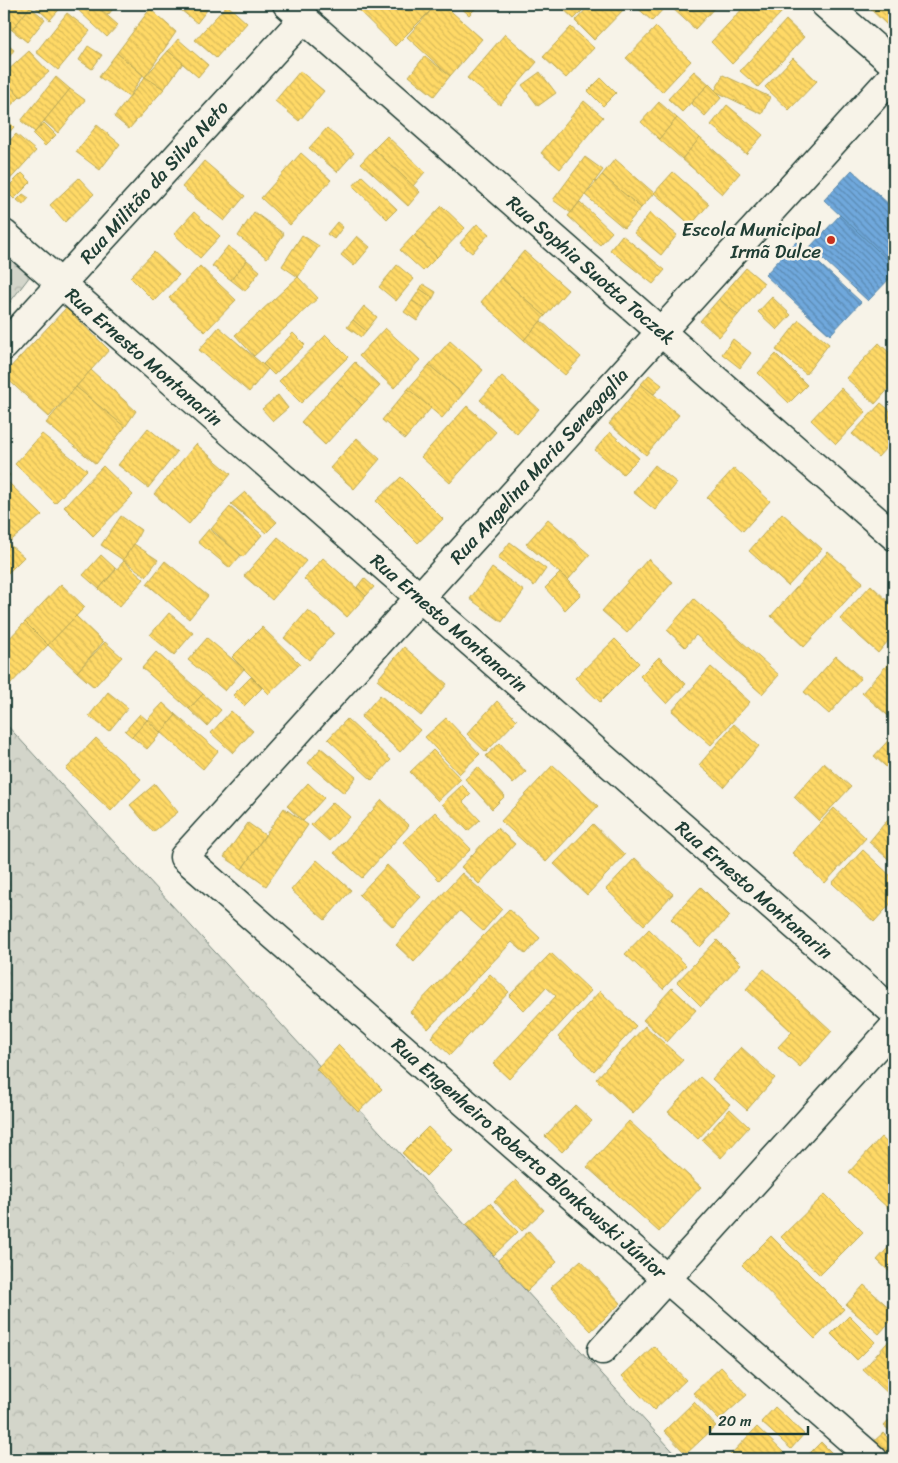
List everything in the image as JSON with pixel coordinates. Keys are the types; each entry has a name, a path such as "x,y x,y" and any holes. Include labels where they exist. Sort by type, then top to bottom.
{"street":[{"path":"825,4 894,64"},
{"name":"Rua Militão da Silva Neto","path":"4,346 60,284 295,11"},
{"name":"Rua Sophia Suotta Toczek","path":"295,11 894,536"},
{"name":"Rua Angelina Maria Senegaglia","path":"184,857 894,74"},
{"name":"Rua Ernesto Montanarin","path":"4,234 894,1012"},
{"name":"Rua Engenheiro Roberto Blonkowski Júnior","path":"184,857 873,1459"},
{"path":"602,1350 894,1027"}],"green space":[{"path":"4,253 30,276 4,310"},
{"path":"4,722 680,1459 4,1459"}],"building: Homes":[{"path":"4,4 26,4 30,7 12,30 4,24"},
{"path":"32,4 64,4 50,20"},
{"path":"83,4 94,4 118,25 107,37 78,10"},
{"path":"101,4 117,4 108,15 98,7"},
{"path":"178,4 200,4 207,10 197,23 176,6"},
{"path":"352,4 437,4 395,46"},
{"path":"437,4 443,4 482,39 450,76 407,37"},
{"path":"457,4 480,4 469,15"},
{"path":"564,4 589,4 574,19 561,7"},
{"path":"591,4 629,4 594,40 575,21"},
{"path":"633,4 668,4 652,21"},
{"path":"674,4 718,4 695,29 671,7"},
{"path":"747,4 775,4 783,11 732,64 711,42"},
{"path":"865,4 894,4 894,18 887,25"},
{"path":"227,5 247,23 216,58 195,40"},
{"path":"30,7 45,19 27,42 12,30"},
{"path":"150,9 176,32 145,77 117,53"},
{"path":"67,13 90,31 58,70 36,52"},
{"path":"786,20 804,37 758,87 740,71"},
{"path":"571,27 594,48 566,78 543,57"},
{"path":"656,27 691,61 662,92 626,58"},
{"path":"505,34 537,62 500,105 467,78"},
{"path":"178,39 208,65 198,77 168,51"},
{"path":"4,42 14,50 4,64"},
{"path":"88,46 102,55 92,69 79,60"},
{"path":"29,51 49,72 21,97 4,80 4,74"},
{"path":"168,51 183,63 164,89 145,77"},
{"path":"117,53 143,75 129,97 99,77"},
{"path":"425,56 450,76 434,96 409,76"},
{"path":"793,58 817,81 789,110 765,87"},
{"path":"300,71 324,91 299,121 275,101"},
{"path":"694,71 709,84 682,112 668,99"},
{"path":"540,72 556,93 538,106 522,85"},
{"path":"723,75 770,97 762,114 715,91"},
{"path":"56,77 70,89 35,132 21,121"},
{"path":"145,77 164,89 129,129 114,117"},
{"path":"601,78 616,93 603,106 588,91"},
{"path":"4,80 20,97 5,111 4,110"},
{"path":"709,84 722,97 705,116 691,103"},
{"path":"70,89 85,100 58,133 44,121"},
{"path":"584,101 603,117 560,169 541,153"},
{"path":"659,102 677,118 659,139 641,122"},
{"path":"727,105 763,135 746,154 711,125"},
{"path":"4,117 14,127 4,138"},
{"path":"677,118 700,138 682,159 659,139"},
{"path":"44,123 56,135 45,146 33,134"},
{"path":"97,125 120,144 100,170 76,152"},
{"path":"327,128 354,153 337,172 309,148"},
{"path":"16,134 36,151 4,186 4,147"},
{"path":"387,136 425,172 413,186 374,149"},
{"path":"700,138 740,173 722,194 682,159"},
{"path":"374,149 420,192 408,206 361,163"},
{"path":"301,153 331,180 290,225 261,198"},
{"path":"585,157 603,170 571,213 553,200"},
{"path":"615,159 654,193 641,208 602,175"},
{"path":"204,161 245,196 224,221 182,187"},
{"path":"673,172 709,204 691,225 654,193"},
{"path":"22,173 31,182 14,199 5,190"},
{"path":"602,175 641,208 624,228 585,195"},
{"path":"362,176 397,209 387,219 353,186"},
{"path":"79,178 94,194 65,222 50,205"},
{"path":"23,194 29,198 23,205 17,200"},
{"path":"580,202 612,232 600,245 568,216"},
{"path":"442,206 465,228 437,257 414,235"},
{"path":"194,212 220,236 200,258 174,234"},
{"path":"254,212 284,234 267,258 238,236"},
{"path":"650,213 677,235 661,255 634,233"},
{"path":"337,222 343,227 334,239 327,234"},
{"path":"477,224 489,234 472,253 460,243"},
{"path":"302,235 319,246 298,277 282,266"},
{"path":"414,235 437,257 423,271 400,250"},
{"path":"622,235 665,270 653,284 610,250"},
{"path":"357,236 370,247 354,266 341,255"},
{"path":"228,246 247,260 231,280 212,266"},
{"path":"524,251 568,290 545,316 501,278"},
{"path":"154,252 179,275 154,301 130,277"},
{"path":"247,260 260,271 245,291 231,280"},
{"path":"397,265 414,279 396,301 379,287"},
{"path":"200,266 236,300 205,332 169,298"},
{"path":"746,268 764,283 738,315 719,299"},
{"path":"298,277 318,298 254,356 235,335"},
{"path":"501,278 545,316 524,340 481,302"},
{"path":"423,284 436,292 433,298 420,289"},
{"path":"420,289 433,298 425,309 412,301"},
{"path":"772,297 791,315 777,330 758,312"},
{"path":"719,299 738,315 719,337 700,321"},
{"path":"412,301 425,309 417,321 404,312"},
{"path":"364,306 377,317 366,331 353,320"},
{"path":"66,308 109,350 49,417 4,374"},
{"path":"353,320 366,331 361,337 347,327"},
{"path":"799,320 829,344 806,374 776,350"},
{"path":"541,321 581,357 565,375 524,340"},
{"path":"219,327 268,369 249,392 199,350"},
{"path":"385,328 420,360 394,388 359,356"},
{"path":"293,333 305,345 274,375 263,364"},
{"path":"326,335 348,357 301,403 279,381"},
{"path":"733,339 751,353 740,368 722,354"},
{"path":"450,341 483,370 463,394 429,365"},
{"path":"879,343 894,357 894,383 875,404 846,378"},
{"path":"776,354 807,385 789,403 758,373"},
{"path":"355,362 380,386 362,405 337,382"},
{"path":"429,365 463,394 442,418 408,389"},
{"path":"91,370 136,411 125,427 76,387"},
{"path":"649,375 662,385 654,394 641,384"},
{"path":"502,376 539,409 517,434 480,400"},
{"path":"337,382 362,405 325,445 301,422"},
{"path":"641,384 679,415 646,455 609,424"},
{"path":"76,387 125,427 96,464 46,423"},
{"path":"841,388 866,412 836,444 811,420"},
{"path":"408,389 431,408 405,439 382,420"},
{"path":"278,395 288,408 273,421 262,409"},
{"path":"881,403 894,414 894,439 878,457 852,434"},
{"path":"467,406 496,432 450,483 421,457"},
{"path":"148,428 177,452 148,488 118,465"},
{"path":"610,432 639,458 623,474 595,450"},
{"path":"42,434 87,470 55,503 15,464"},
{"path":"357,438 380,459 354,489 330,468"},
{"path":"196,444 231,474 189,524 154,494"},
{"path":"655,465 677,483 655,510 633,492"},
{"path":"103,466 133,495 93,536 64,507"},
{"path":"734,468 770,501 743,531 707,498"},
{"path":"4,469 10,475 4,482"},
{"path":"401,477 443,519 418,543 376,501"},
{"path":"8,482 42,515 8,543 4,538 4,486"},
{"path":"245,492 277,522 266,533 231,504"},
{"path":"230,507 262,535 243,557 211,529"},
{"path":"782,513 822,549 788,586 749,551"},
{"path":"121,516 141,530 123,560 101,545"},
{"path":"548,519 590,555 568,580 526,544"},
{"path":"209,529 241,555 230,568 198,542"},
{"path":"278,537 306,561 272,600 244,576"},
{"path":"4,540 24,557 4,577"},
{"path":"510,542 546,569 534,586 498,558"},
{"path":"134,544 158,560 146,576 123,560"},
{"path":"828,552 863,582 804,647 771,616"},
{"path":"101,555 116,569 99,589 83,575"},
{"path":"323,558 366,596 347,617 304,579"},
{"path":"648,559 673,582 627,633 602,611"},
{"path":"124,561 144,579 119,607 99,589"},
{"path":"165,561 208,596 189,619 147,584"},
{"path":"492,568 524,591 502,622 470,599"},
{"path":"560,573 581,594 565,610 545,588"},
{"path":"364,578 374,587 366,596 357,587"},
{"path":"61,584 85,607 48,645 25,622"},
{"path":"871,585 894,607 894,634 878,653 840,619"},
{"path":"694,599 779,675 762,694 696,635 685,647 667,630"},
{"path":"308,610 334,633 309,660 284,638"},
{"path":"169,613 193,633 174,655 150,635"},
{"path":"76,616 103,642 77,672 48,645"},
{"path":"25,622 48,645 4,691 4,644"},
{"path":"262,627 300,664 269,694 232,657"},
{"path":"207,638 244,669 225,691 188,660"},
{"path":"615,639 639,663 600,702 575,678"},
{"path":"105,642 122,657 94,687 77,672"},
{"path":"404,647 447,684 421,716 377,680"},
{"path":"156,652 203,694 189,709 142,668"},
{"path":"836,656 861,678 829,714 804,692"},
{"path":"659,657 686,684 667,704 640,676"},
{"path":"894,657 894,721 862,693"},
{"path":"711,667 750,702 711,745 672,711"},
{"path":"251,677 262,688 244,706 233,695"},
{"path":"108,692 128,708 109,731 89,716"},
{"path":"203,694 221,710 207,726 189,709"},
{"path":"380,695 420,730 400,752 361,717"},
{"path":"497,701 517,720 486,752 467,734"},
{"path":"163,703 176,715 161,733 147,720"},
{"path":"231,711 253,731 233,753 211,733"},
{"path":"140,714 147,720 132,737 125,731"},
{"path":"176,715 218,751 203,769 161,733"},
{"path":"446,718 480,754 459,774 425,737"},
{"path":"347,719 391,760 372,780 328,739"},
{"path":"147,720 161,733 147,749 132,737"},
{"path":"734,724 759,746 724,787 699,765"},
{"path":"894,734 894,774 874,756"},
{"path":"96,738 141,779 111,811 66,769"},
{"path":"500,743 526,772 513,784 486,756"},
{"path":"321,748 356,777 344,793 308,763"},
{"path":"433,750 461,779 438,801 410,772"},
{"path":"824,763 851,787 819,821 794,797"},
{"path":"553,765 598,806 546,862 501,821"},
{"path":"478,767 505,796 492,809 465,779"},
{"path":"308,783 324,798 303,821 287,806"},
{"path":"155,784 178,812 153,832 130,805"},
{"path":"462,785 471,794 463,802 480,820 468,831 442,804"},
{"path":"382,800 409,826 362,878 334,853"},
{"path":"333,802 350,817 329,841 311,825"},
{"path":"284,808 308,825 266,886 242,869"},
{"path":"834,808 866,838 825,883 792,853"},
{"path":"435,812 471,849 439,880 403,842"},
{"path":"894,812 894,864 869,842"},
{"path":"248,823 265,835 242,869 224,857"},
{"path":"593,824 625,855 587,895 554,864"},
{"path":"497,828 515,844 479,884 461,867"},
{"path":"863,850 894,879 894,900 874,922 832,883"},
{"path":"635,858 673,894 644,925 606,889"},
{"path":"317,860 351,890 325,920 291,890"},
{"path":"387,865 421,897 393,927 359,895"},
{"path":"462,873 502,909 483,931 460,911 414,962 396,945"},
{"path":"701,887 730,916 700,947 671,919"},
{"path":"509,909 540,938 526,954 512,942 428,1029 410,1012"},
{"path":"649,929 686,965 663,989 625,954"},
{"path":"717,940 741,964 701,1006 677,982"},
{"path":"551,953 591,991 509,1079 493,1064 556,996 546,987 524,1011 509,996"},
{"path":"764,969 832,1031 800,1067 778,1047 792,1032 746,989"},
{"path":"490,974 509,992 450,1055 431,1037"},
{"path":"672,988 696,1010 667,1042 643,1020"},
{"path":"600,991 636,1026 594,1071 558,1037"},
{"path":"645,1026 683,1060 633,1114 596,1079"},
{"path":"339,1045 382,1089 358,1112 316,1069"},
{"path":"741,1047 775,1078 747,1110 712,1079"},
{"path":"700,1077 730,1104 698,1139 668,1112"},
{"path":"894,1093 894,1104 889,1099"},
{"path":"575,1105 592,1121 562,1152 545,1136"},
{"path":"730,1109 749,1127 721,1158 702,1140"},
{"path":"629,1121 701,1187 659,1232 587,1167"},
{"path":"428,1127 452,1150 426,1176 402,1153"},
{"path":"881,1137 894,1149 894,1205 890,1210 849,1172"},
{"path":"516,1180 544,1210 522,1231 494,1201"},
{"path":"825,1194 863,1232 820,1275 781,1237"},
{"path":"490,1203 518,1232 494,1255 466,1225"},
{"path":"529,1231 557,1262 527,1291 498,1260"},
{"path":"771,1236 844,1309 815,1339 742,1265"},
{"path":"894,1241 894,1276 877,1260"},
{"path":"581,1260 621,1303 591,1331 550,1288"},
{"path":"864,1285 894,1312 894,1317 879,1334 846,1305"},
{"path":"849,1316 875,1342 857,1360 831,1334"},
{"path":"894,1335 894,1393 891,1396 863,1370"},
{"path":"654,1346 686,1380 654,1410 622,1376"},
{"path":"721,1367 747,1395 719,1420 693,1393"},
{"path":"694,1402 716,1426 686,1454 664,1431"},
{"path":"775,1407 804,1434 791,1449 761,1422"},
{"path":"892,1417 894,1419 894,1434 884,1426"},
{"path":"757,1427 784,1453 778,1459 732,1459 729,1456"},
{"path":"883,1433 894,1444 894,1447 886,1455 873,1442"},
{"path":"821,1442 837,1458 804,1459"}],"building: Schools":[{"path":"852,170 894,209 894,266 824,200"},
{"path":"840,215 894,266 894,274 868,301 810,247"},
{"path":"796,242 861,302 830,335 765,275"}],"place":[{"name":"Escola Municipal Irmã Dulce","path":"831,240"}]}
